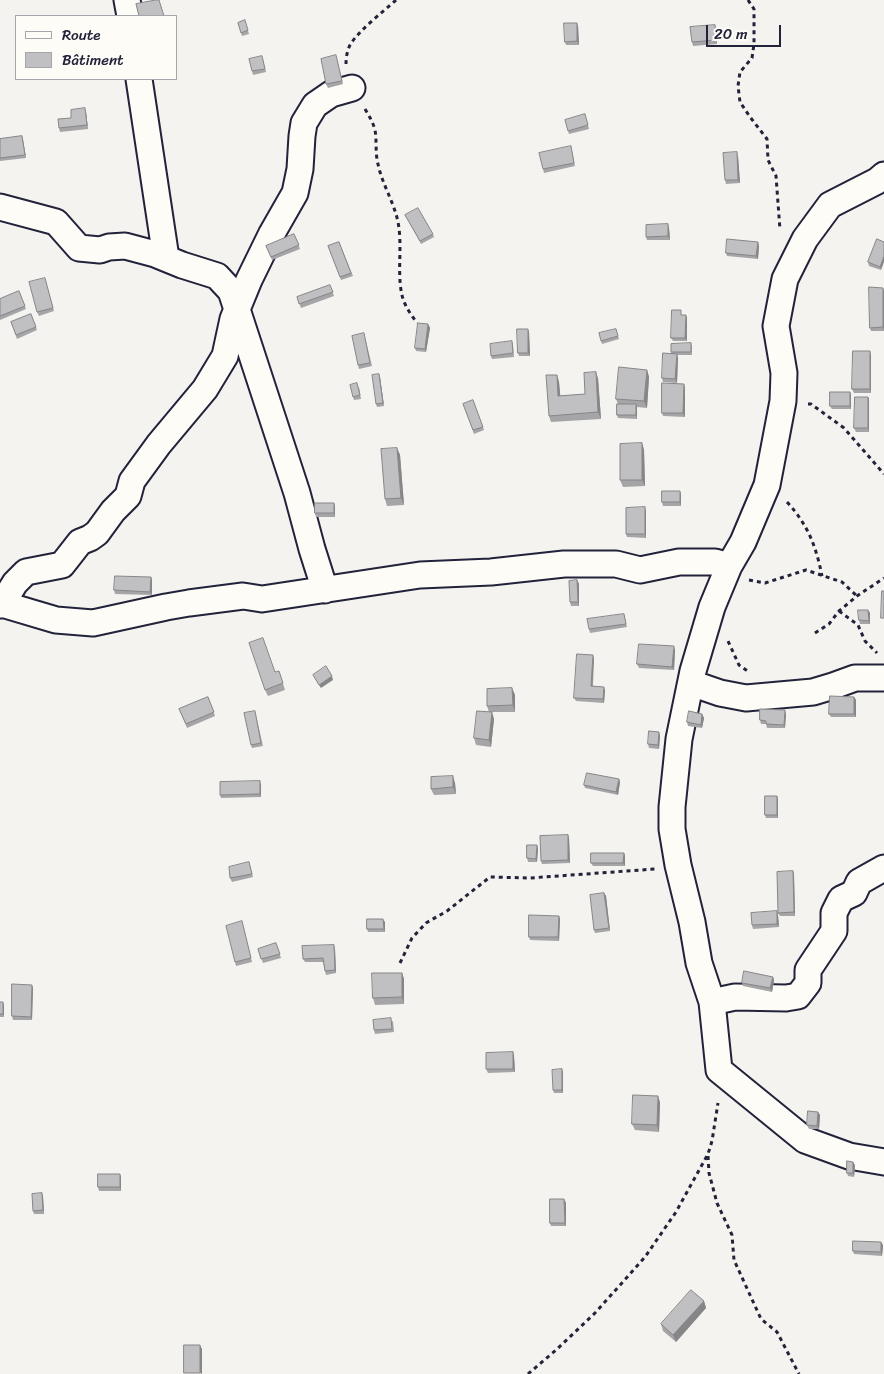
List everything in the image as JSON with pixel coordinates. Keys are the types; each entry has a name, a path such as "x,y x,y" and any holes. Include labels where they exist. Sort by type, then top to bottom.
{"street":[{"path":"127,0 130,15"},
{"path":"139,80 166,258"},
{"path":"352,88 331,94 315,105 304,124 300,169 295,193 271,235 249,280 233,319 225,356 205,388 159,444 132,481 128,496 96,532 90,538 80,542 62,565 26,572 15,583 1,605 56,620 93,623 189,603 243,596 262,599 420,575 491,572 564,564 616,564 640,570 679,562 715,562 729,566"},
{"path":"884,175 877,181 830,205 805,239 785,279 776,326 784,373 784,401 768,485 743,542 729,566 712,607 691,683 679,739 672,807 672,829 678,865 692,922 699,962 712,1002 719,1070 805,1140 849,1156 884,1162"},
{"path":"0,206 56,222 79,248 100,250 125,246 217,276 231,291 297,494 325,590"},
{"path":"691,683 720,693 746,698 813,692 855,678 884,678"},
{"path":"712,1002 735,997 786,998 798,996 808,983 808,970 834,931 834,913 841,899 854,892 859,882 884,868"}],"path":[{"path":"748,0 754,9 754,44 752,58 740,72 738,86 740,102 767,139 768,160 776,176 781,232"},
{"path":"395,1 362,31 350,45 346,56 346,67 352,88 372,120 375,131 378,166 386,190 392,200 398,223 400,283 403,301 417,322"},
{"path":"784,401 811,404 844,428 884,474"},
{"path":"768,485 788,502 804,523 817,551 822,577"},
{"path":"729,566 749,580 765,583 806,570 822,577 842,582 857,596"},
{"path":"815,633 829,624 839,611 857,596 884,578"},
{"path":"839,611 858,624 865,641 878,654"},
{"path":"400,963 412,938 426,922 446,911 490,877 530,878 653,869 678,865"},
{"path":"528,1374 596,1312 645,1257 676,1212 708,1154 712,1141 718,1106 719,1070"},
{"path":"708,1154 709,1173 717,1203 732,1235 734,1260 761,1319 777,1332 799,1374"}],"building":[{"path":"159,0 164,15 139,15 136,4"},
{"path":"245,20 248,30 241,33 238,23"},
{"path":"564,23 577,23 577,41 565,42"},
{"path":"715,25 716,40 692,42 690,27"},
{"path":"336,55 342,81 326,84 321,59"},
{"path":"262,56 265,69 252,71 249,59"},
{"path":"85,108 87,125 59,128 58,119 71,118 71,110"},
{"path":"585,114 588,125 568,131 565,120"},
{"path":"22,136 25,155 0,158 0,139"},
{"path":"571,146 574,163 543,169 539,153"},
{"path":"737,152 738,180 725,180 723,153"},
{"path":"418,208 433,234 420,241 405,215"},
{"path":"668,224 668,236 646,237 646,225"},
{"path":"294,234 299,245 271,257 266,246"},
{"path":"727,239 758,242 756,256 726,253"},
{"path":"877,239 884,242 884,256 880,267 868,262"},
{"path":"339,242 351,273 340,277 328,246"},
{"path":"45,278 53,308 37,312 29,282"},
{"path":"330,285 333,292 299,304 297,297"},
{"path":"869,287 883,288 883,327 870,328"},
{"path":"19,291 25,306 0,316 0,299"},
{"path":"672,310 681,310 681,315 686,315 685,338 671,338"},
{"path":"31,314 36,327 16,335 11,322"},
{"path":"418,323 428,324 425,349 415,348"},
{"path":"517,329 528,329 528,353 518,353"},
{"path":"616,329 618,336 601,341 599,333"},
{"path":"364,333 370,363 358,365 352,336"},
{"path":"512,341 513,353 491,356 490,344"},
{"path":"691,343 691,352 671,352 671,344"},
{"path":"853,351 870,351 870,389 852,389"},
{"path":"663,353 677,354 675,379 662,378"},
{"path":"619,367 647,370 644,401 616,399"},
{"path":"596,372 598,412 549,416 546,375 557,375 558,396 585,394 584,373"},
{"path":"379,374 383,403 376,404 372,375"},
{"path":"357,383 360,395 353,397 350,385"},
{"path":"662,383 684,384 683,413 662,413"},
{"path":"830,392 850,392 850,406 830,406"},
{"path":"855,397 868,397 868,428 854,428"},
{"path":"473,400 483,427 473,430 463,404"},
{"path":"617,404 636,404 636,415 617,415"},
{"path":"642,443 642,480 620,480 620,444"},
{"path":"397,448 401,498 385,499 381,449"},
{"path":"662,491 680,491 680,502 662,502"},
{"path":"315,503 334,503 334,513 315,513"},
{"path":"645,507 645,534 626,534 626,508"},
{"path":"115,576 151,577 150,592 114,590"},
{"path":"577,580 578,602 570,602 569,581"},
{"path":"882,591 884,591 884,618 881,618"},
{"path":"858,610 868,610 869,621 859,620"},
{"path":"624,614 626,624 589,629 587,619"},
{"path":"263,638 275,672 279,671 283,683 265,690 249,643"},
{"path":"639,644 674,646 672,667 637,664"},
{"path":"577,654 593,655 591,686 604,687 603,699 574,698"},
{"path":"326,666 332,676 319,685 313,675"},
{"path":"512,688 513,705 487,706 487,689"},
{"path":"830,696 854,697 854,714 829,714"},
{"path":"208,697 214,712 186,724 179,709"},
{"path":"760,709 785,710 784,725 766,724 766,721 760,720"},
{"path":"255,711 261,743 251,745 244,713"},
{"path":"477,711 492,712 489,740 474,738"},
{"path":"689,711 702,714 701,725 687,722"},
{"path":"649,731 659,732 658,745 648,744"},
{"path":"587,773 619,779 616,792 584,785"},
{"path":"453,776 453,787 431,789 431,777"},
{"path":"260,781 260,794 220,795 220,782"},
{"path":"765,796 777,796 777,815 765,815"},
{"path":"568,835 568,860 541,861 540,836"},
{"path":"527,845 537,845 536,859 527,858"},
{"path":"591,853 624,853 623,863 591,863"},
{"path":"249,862 252,874 230,878 229,867"},
{"path":"793,871 794,912 778,913 777,872"},
{"path":"604,893 609,928 594,930 590,895"},
{"path":"777,911 777,924 752,925 751,913"},
{"path":"529,915 559,916 558,937 529,937"},
{"path":"367,919 383,919 384,929 367,929"},
{"path":"242,921 251,958 235,962 226,926"},
{"path":"276,943 280,954 261,959 258,949"},
{"path":"334,945 335,970 325,971 323,958 303,959 302,946"},
{"path":"744,971 773,977 770,988 742,983"},
{"path":"372,973 402,973 402,997 373,998"},
{"path":"12,984 32,985 31,1017 12,1016"},
{"path":"0,1002 3,1002 3,1014 0,1014"},
{"path":"391,1018 392,1029 374,1030 373,1020"},
{"path":"513,1052 513,1069 486,1069 486,1053"},
{"path":"562,1069 562,1090 553,1090 552,1070"},
{"path":"633,1095 658,1096 657,1125 632,1124"},
{"path":"808,1111 818,1112 817,1126 807,1125"},
{"path":"847,1161 853,1162 853,1173 847,1173"},
{"path":"98,1174 120,1174 120,1187 98,1187"},
{"path":"42,1193 43,1210 33,1211 32,1194"},
{"path":"550,1199 564,1199 565,1223 550,1223"},
{"path":"853,1241 881,1242 881,1252 853,1251"},
{"path":"691,1290 704,1301 673,1335 661,1324"},
{"path":"184,1345 200,1345 200,1373 184,1373"}]}
